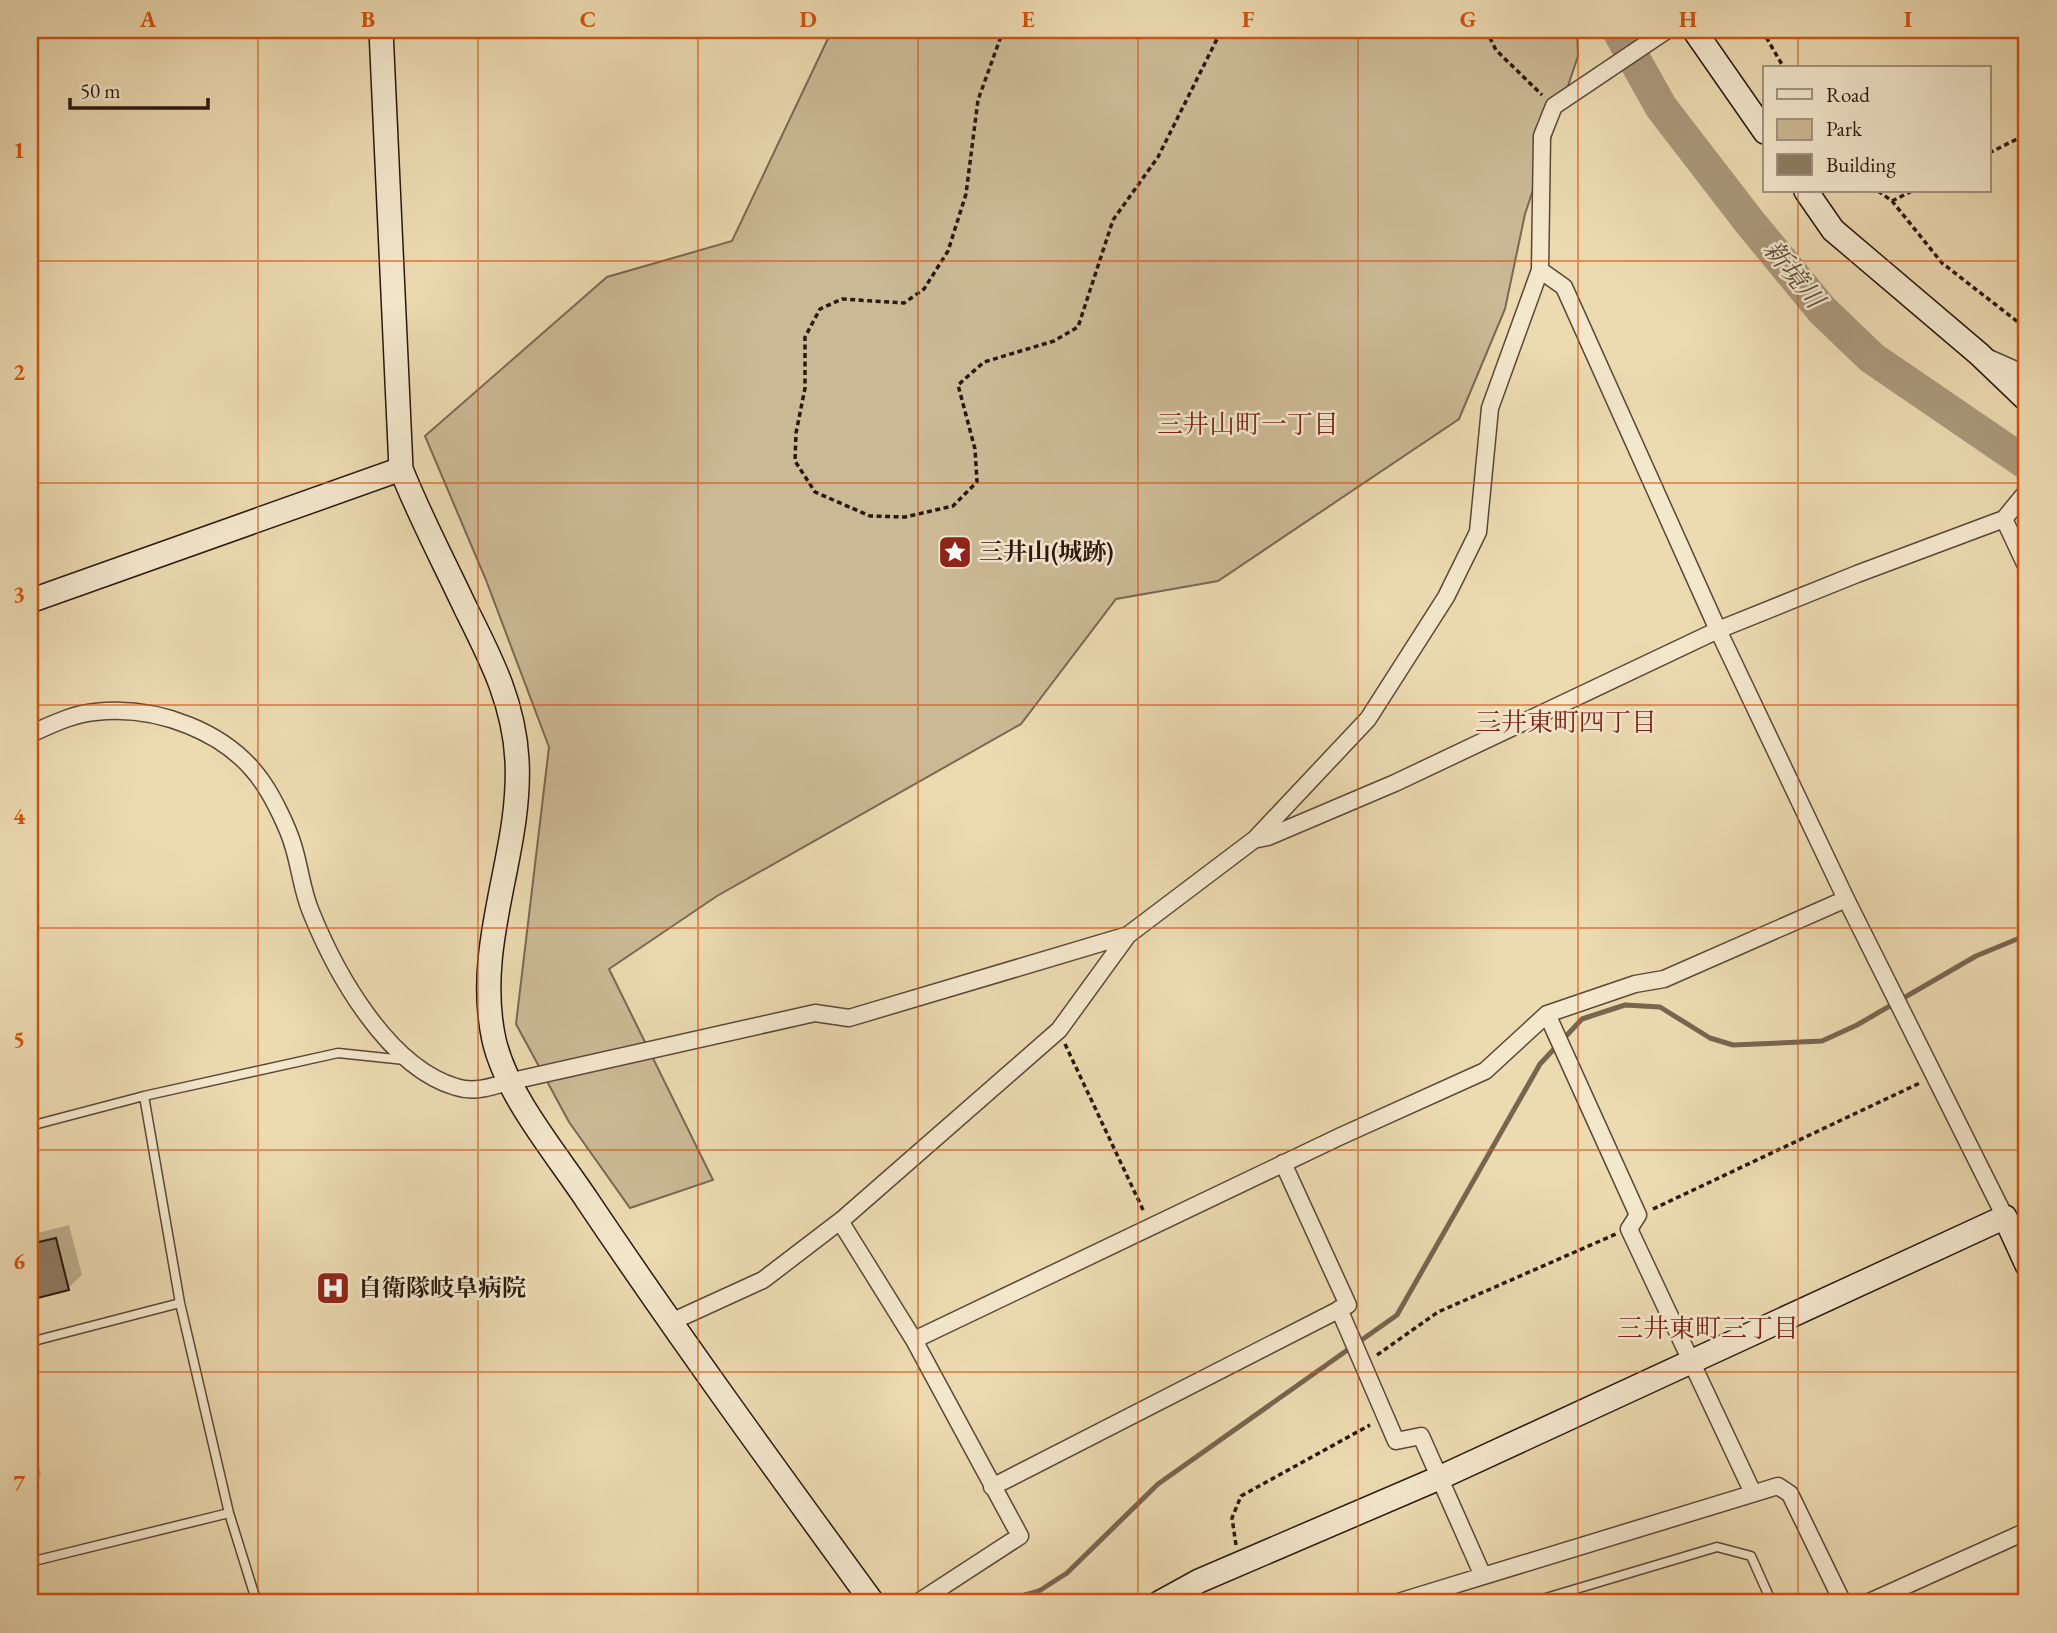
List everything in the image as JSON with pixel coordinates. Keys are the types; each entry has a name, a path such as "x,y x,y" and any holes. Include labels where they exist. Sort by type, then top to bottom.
{"street":[{"path":"381,30 401,469 417,511 487,650 509,704 517,761 514,812 491,939 489,996 494,1039 508,1082 671,1322 873,1603"},
{"path":"671,1322 763,1280 840,1221 1059,1030 1128,935 1255,839 1368,719 1446,597 1478,532 1490,408 1541,270 1542,136 1554,106 1667,30"},
{"path":"1694,30 1763,129"},
{"path":"1806,192 1833,230 1979,354 2027,400"},
{"path":"1541,270 1564,287 1718,630 1846,899 2027,1265"},
{"path":"1979,354 2027,375"},
{"path":"30,601 401,469"},
{"path":"1255,839 1268,837 1395,783 1718,630 2008,515 2027,491"},
{"path":"2008,515 2027,568"},
{"path":"30,734 67,718 95,711 134,712 179,721 215,738 246,762 264,784 293,843 310,910 339,973 379,1031 421,1070 456,1088 482,1090 815,1013 849,1018 1128,935"},
{"path":"914,1340 1283,1163 1485,1071 1547,1014 1636,984 1664,979 1846,899"},
{"path":"1547,1014 1691,1361 1753,1493"},
{"path":"992,1487 1348,1305 1283,1163"},
{"path":"1158,1603 1199,1581 1440,1478 2005,1217"},
{"path":"840,1221 914,1340 1020,1536 917,1603"},
{"path":"1339,1309 1396,1441 1421,1436 1483,1576"},
{"path":"1395,1603 1778,1486 1790,1494 1843,1603"},
{"path":"1867,1603 2027,1531"}],"lane":[{"path":"30,1126 144,1096 338,1053 411,1061"},
{"path":"144,1096 180,1303 229,1513 257,1603"},
{"path":"30,1342 180,1303"},
{"path":"30,1562 229,1513"},
{"path":"1529,1603 1717,1547 1751,1556 1772,1603"}],"path":[{"path":"1006,30 1000,38 978,100 966,194 948,251 924,289 904,303 842,299 820,309 805,337 805,388 796,433 795,461 815,492 870,516 905,517 953,506 977,482 975,449 958,385 984,362 1054,341 1078,327 1113,220 1158,157 1220,33 1225,30"},
{"path":"1486,30 1496,50 1554,106"},
{"path":"1762,30 1783,66"},
{"path":"1990,152 2027,134"},
{"path":"1879,192 1892,201 1942,263 2027,329"},
{"path":"1892,201 1910,192"},
{"path":"1059,1030 1151,1226"},
{"path":"1364,1365 1438,1312 1634,1222 1933,1077"},
{"path":"1238,1564 1232,1518 1241,1496 1385,1417"}],"green space":[{"path":"832,30 1577,30 1578,56 1525,214 1505,309 1459,419 1218,581 1116,599 1021,724 717,896 609,969 713,1180 630,1208 569,1122 516,1024 549,747 486,580 425,436 607,277 732,241"}],"building":[{"path":"56,1238 69,1290 30,1300 30,1244"}],"waterway":[{"name":"新境川","path":"1618,30 1661,107 1822,310 1872,358 2027,464"},
{"path":"995,1603 1039,1591 1067,1573 1158,1484 1397,1315 1540,1064 1582,1019 1625,1005 1660,1007 1710,1038 1733,1045 1822,1041 1857,1025 1976,956 2027,935"}],"place":[{"name":"三井山(城跡)","path":"955,552"},
{"name":"自衛隊岐阜病院","path":"333,1288"}],"district":[{"name":"三井山町一丁目","path":"1248,424"},
{"name":"三井東町四丁目","path":"1566,722"},
{"name":"三井東町三丁目","path":"1708,1328"}]}
